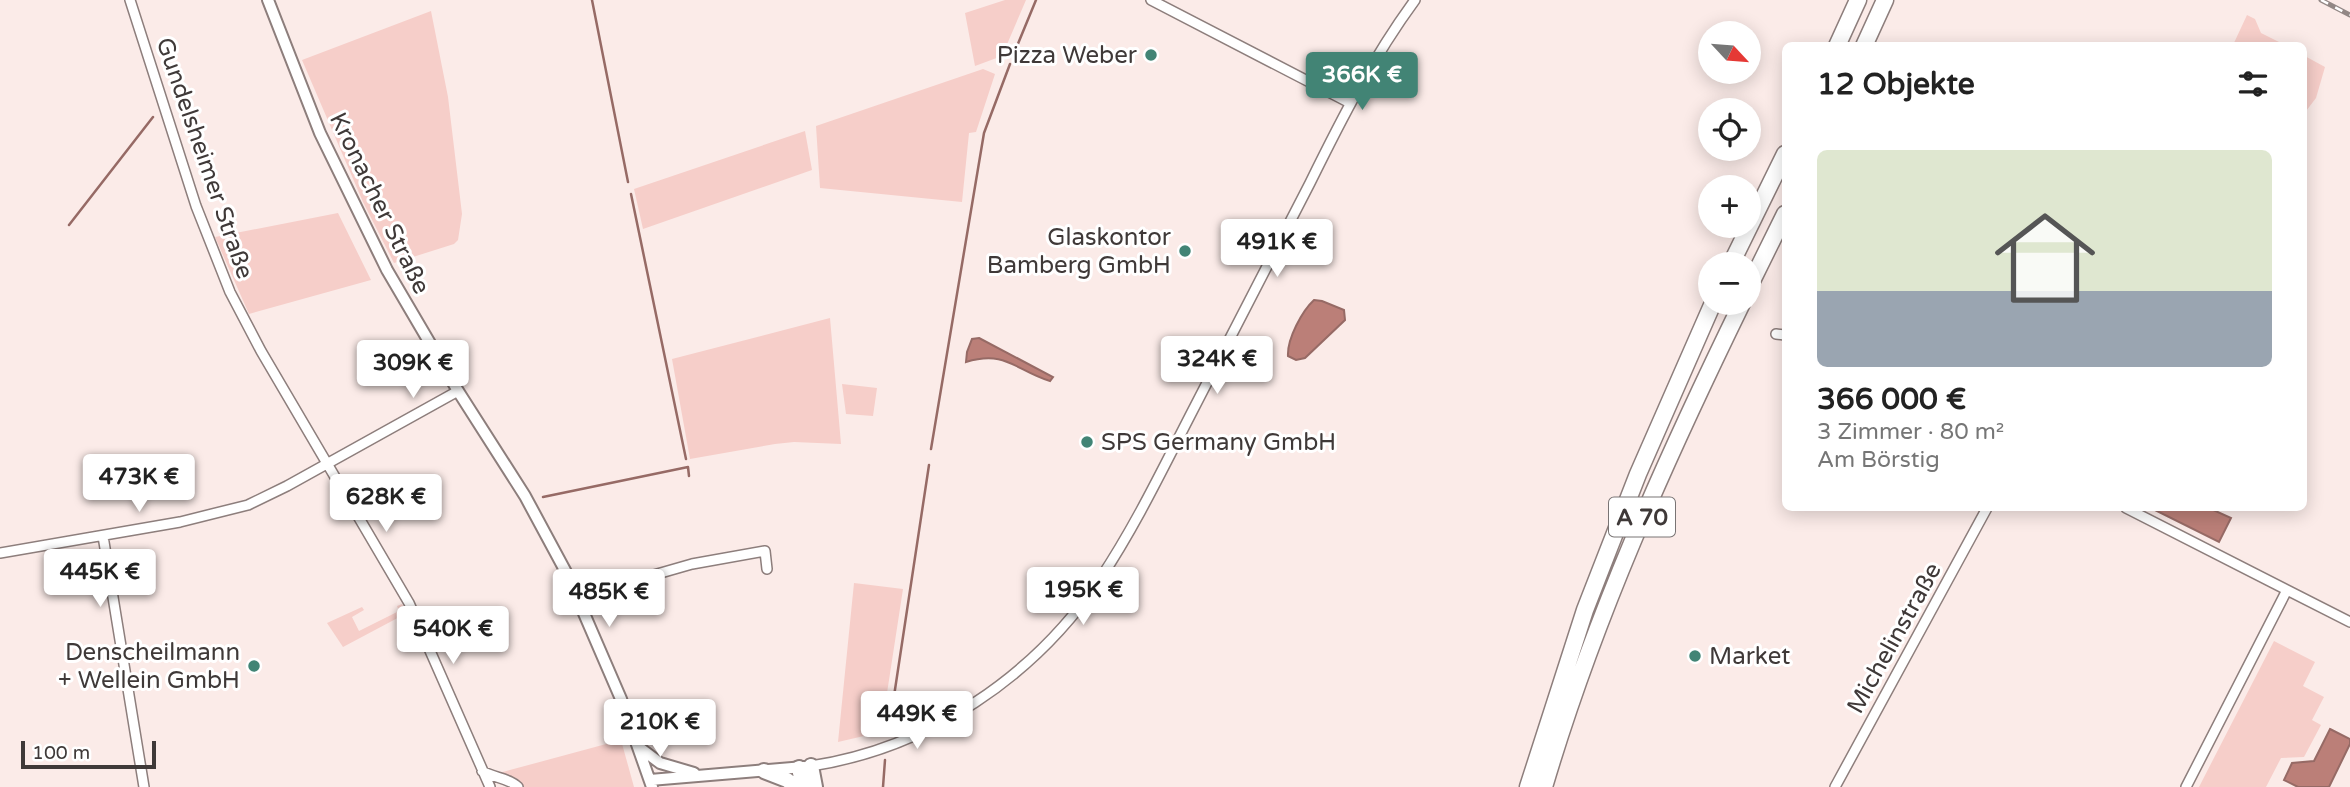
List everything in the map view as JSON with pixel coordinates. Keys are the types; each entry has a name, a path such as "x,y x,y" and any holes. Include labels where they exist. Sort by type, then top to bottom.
{"highway":[{"path":"1839,42 1858,0"},
{"path":"1866,42 1885,0"},
{"path":"1737,252 1782,160"},
{"path":"1761,263 1782,220"},
{"name":"A 70","path":"1528,787 1585,610 1638,474 1708,315"},
{"name":"A 70","path":"1544,787 1586,654 1614,583 1658,479 1736,315"}],"main road":[{"path":"803,787 805,767"},
{"path":"805,767 815,787"},
{"path":"764,771 787,780 796,787"}],"street":[{"name":"Gundelsheimer Straße","path":"130,0 196,206 225,278 261,351 415,615 490,787"},
{"name":"Kronacher Straße","path":"268,0 320,132 354,206 408,308 525,495 578,597 639,747 651,784"},
{"path":"1151,0 1350,103"},
{"path":"651,784 704,775 805,767 877,751 951,718 982,699 1029,661 1075,613 1100,580 1145,504 1350,103 1415,0"},
{"path":"0,552 214,515 248,505 458,391"},
{"name":"Michelinstraße","path":"1835,787 1985,511"},
{"path":"2132,511 2350,622"},
{"path":"103,536 144,787"},
{"path":"578,597 692,564 765,551 767,569"},
{"path":"2186,787 2287,590"},
{"path":"639,747 660,763 704,775"},
{"path":"482,771 498,779 510,780 518,787"},
{"path":"684,787 704,775"}],"shaded area":[{"path":"1005,0 1026,0 1002,56 975,66 965,13"},
{"path":"431,11 448,97 462,214 458,240 454,244 394,263 363,202 302,60"},
{"path":"2247,15 2255,19 2261,33 2279,42 2234,42"},
{"path":"2307,57 2325,67 2316,98 2307,110"},
{"path":"983,69 995,74 976,132 969,133 962,202 820,188 816,126"},
{"path":"805,131 812,170 643,229 634,189"},
{"path":"338,213 371,280 249,314 215,237"},
{"path":"1314,300 1344,310 1345,320 1305,358 1296,360 1288,356 1290,342 1300,318"},
{"path":"830,318 841,444 794,442 690,459 672,359"},
{"path":"979,338 1053,377 1050,381 1010,363 991,358 966,362 972,339"},
{"path":"842,384 877,388 873,416 846,414"},
{"path":"2157,511 2216,511 2231,518 2219,542"},
{"path":"854,583 903,589 881,732 838,742"},
{"path":"402,604 407,613 343,647 327,623 362,607 364,610 352,617 359,631 399,611 397,606"},
{"path":"2274,641 2315,662 2303,686 2324,697 2312,720 2321,725 2304,757 2281,758 2266,787 2199,787"},
{"path":"2330,729 2350,739 2350,744 2329,787 2298,787 2284,780 2292,763 2314,761"},
{"path":"621,740 634,787 523,787 518,779 499,773"}],"waterway":[{"path":"592,0 628,182"},
{"path":"1015,51 1036,0"},
{"path":"931,449 984,133 1010,64"},
{"path":"69,225 153,117"},
{"path":"631,194 686,459"},
{"path":"891,716 929,465"},
{"path":"543,497 688,467 689,476"},
{"path":"883,787 885,760"}],"railway":[{"path":"2321,0 2350,15"}],"place":[{"name":"Pizza Weber","path":"1151,55"},
{"name":"Glaskontor Bamberg GmbH","path":"1185,251"},
{"name":"SPS Germany GmbH","path":"1087,442"},
{"name":"Market","path":"1695,656"},
{"name":"Denscheilmann + Wellein GmbH","path":"254,666"}]}
